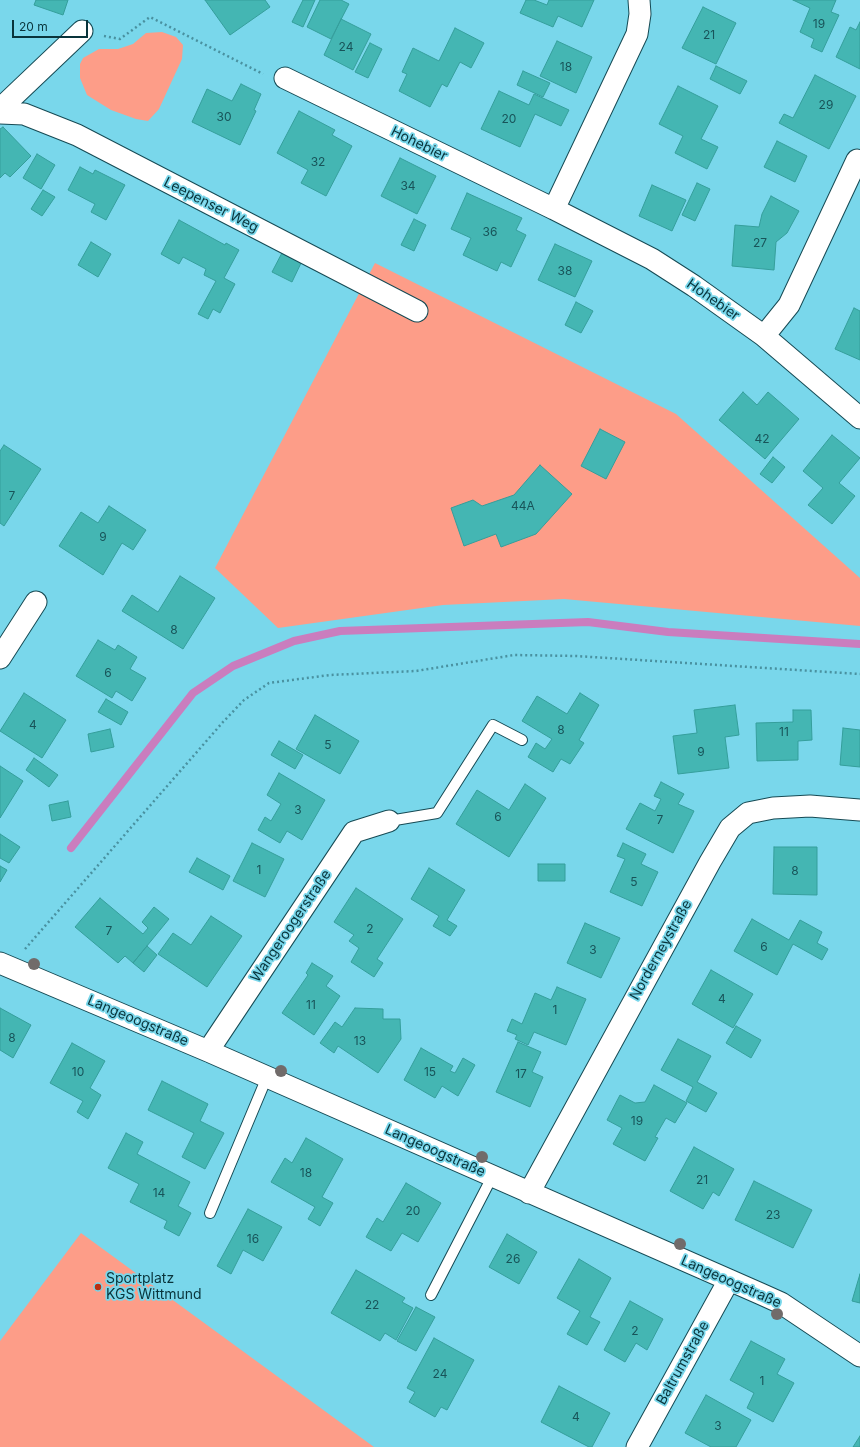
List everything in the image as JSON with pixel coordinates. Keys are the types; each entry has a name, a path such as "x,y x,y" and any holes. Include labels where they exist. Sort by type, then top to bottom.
{"street":[{"path":"554,209 637,34 640,14 639,0"},
{"path":"0,109 82,31"},
{"name":"Hohebier","path":"285,78 554,209 652,259 694,286 764,336 860,418"},
{"name":"Leepenser Weg","path":"0,113 24,114 77,135 417,311"},
{"path":"764,336 789,305 857,160"},
{"path":"0,658 36,602"},
{"name":"Norderneystraße","path":"529,1193 730,828 748,813 773,808 810,806 860,810"},
{"name":"Wangeroogerstraße","path":"208,1051 354,832 389,821"},
{"name":"Langeoogstraße","path":"5,965 208,1051 781,1303 860,1356"},
{"name":"Baltrumstraße","path":"637,1447 729,1280"}],"lane":[{"path":"389,821 437,813 493,725 522,740"},
{"path":"210,1213 267,1077"},
{"path":"430,1295 492,1177"}],"path":[{"path":"82,31 120,39 150,17 265,75 285,78"},
{"path":"5,965 223,722 244,700 268,682 330,675 416,671 514,655 576,656 860,674"}],"shaded area":[{"path":"162,32 176,37 183,45 182,59 159,109 148,121 136,119 111,110 87,95 80,78 80,64 83,58 99,49 118,49 133,44 146,33"},
{"path":"375,263 676,414 860,578 860,626 564,599 443,605 278,628 215,568"},
{"name":"Sportplatz KGS Wittmund","path":"81,1233 374,1447 0,1447 0,1341"}],"building":[{"path":"36,0 68,0 63,15 34,5"},
{"path":"205,0 265,0 270,7 230,35"},
{"path":"303,0 315,0 303,27 292,22"},
{"path":"320,0 341,0 349,4 331,39 307,27"},
{"path":"526,0 534,0 547,5 549,0 594,0 582,27 558,16 553,27 520,13"},
{"path":"793,0 836,0 831,12 839,15 822,52 811,47 814,39 800,32 810,8"},
{"path":"703,7 736,23 716,64 682,48"},
{"path":"341,19 371,34 353,70 324,55"},
{"path":"860,22 860,69 836,57 850,27 856,30"},
{"path":"455,28 484,43 471,68 460,62 447,87 442,84 430,107 399,91 407,74 402,72 413,48 439,61"},
{"path":"557,41 592,57 576,93 540,76"},
{"path":"370,43 382,49 368,78 355,72"},
{"path":"716,66 747,81 740,94 710,79"},
{"path":"523,71 550,83 543,97 517,85"},
{"path":"815,75 856,96 829,149 779,123 784,114 793,118"},
{"path":"241,84 261,94 254,110 256,111 240,145 192,122 207,89 232,101"},
{"path":"678,86 718,106 701,139 718,147 707,169 675,153 683,136 659,124"},
{"path":"499,91 529,105 534,94 569,110 561,126 535,114 520,147 481,129"},
{"path":"299,111 335,130 332,135 352,146 326,196 301,183 308,170 277,153"},
{"path":"3,127 31,156 10,177 5,173 0,178 0,129"},
{"path":"777,141 807,156 795,182 764,167"},
{"path":"37,154 55,165 41,189 23,178"},
{"path":"400,158 436,176 417,214 381,196"},
{"path":"80,167 93,174 95,170 125,185 106,220 91,212 95,204 68,190"},
{"path":"697,183 710,189 695,221 682,215"},
{"path":"652,185 686,200 672,231 639,216"},
{"path":"43,190 55,197 42,216 31,209"},
{"path":"467,193 522,218 516,230 526,235 511,267 501,262 497,271 463,255 471,238 451,229"},
{"path":"771,196 799,211 787,233 776,242 774,270 732,266 735,225 759,227 762,214"},
{"path":"414,219 426,225 414,251 401,245"},
{"path":"179,220 225,245 226,243 239,250 224,278 235,284 220,313 213,309 208,319 198,314 216,281 204,275 206,269 183,257 179,264 161,254"},
{"path":"91,242 111,254 98,277 78,265"},
{"path":"555,244 592,261 575,297 538,280"},
{"path":"283,251 302,261 292,282 272,272"},
{"path":"576,302 593,311 581,333 565,325"},
{"path":"854,308 860,311 860,360 835,349"},
{"path":"743,392 757,405 768,392 799,419 765,459 719,420"},
{"path":"600,429 625,442 606,479 581,466"},
{"path":"832,435 860,458 839,483 855,496 832,524 808,505 823,488 803,471"},
{"path":"4,445 41,469 4,526 0,523 0,451"},
{"path":"773,457 785,467 772,483 760,474"},
{"path":"540,465 572,494 536,534 501,547 496,534 464,546 451,508 473,500 482,506 514,495"},
{"path":"109,506 146,530 133,550 122,543 103,575 59,546 81,512 98,523"},
{"path":"180,576 215,598 183,649 122,611 132,595 158,612"},
{"path":"98,640 115,650 118,645 137,657 130,669 146,678 132,701 116,691 112,698 76,676"},
{"path":"24,693 66,720 42,758 0,731"},
{"path":"580,693 599,705 579,740 584,743 570,764 561,759 553,772 528,757 536,743 545,749 552,739 522,721 537,696 567,714"},
{"path":"106,699 128,712 121,725 98,712"},
{"path":"735,705 739,735 725,737 729,768 678,774 673,736 697,733 694,710"},
{"path":"793,710 811,710 812,740 798,741 798,760 757,761 756,723 793,722"},
{"path":"315,715 359,741 340,774 296,749"},
{"path":"843,728 860,730 860,767 840,765"},
{"path":"110,729 114,747 91,752 88,734"},
{"path":"279,741 303,755 295,769 271,755"},
{"path":"34,758 58,775 49,787 26,770"},
{"path":"0,766 23,781 0,818"},
{"path":"279,773 325,800 302,840 287,831 280,843 258,830 265,817 271,821 281,804 267,795"},
{"path":"661,782 684,794 678,804 694,811 673,853 626,829 640,803 655,811 661,799 654,796"},
{"path":"525,784 546,798 509,857 456,824 477,790 509,810"},
{"path":"68,801 71,817 52,821 49,805"},
{"path":"0,834 20,847 9,863 0,858"},
{"path":"252,843 284,859 265,897 233,881"},
{"path":"623,843 646,854 641,864 658,872 642,906 610,892 625,859 617,856"},
{"path":"774,847 817,847 817,895 773,894"},
{"path":"197,858 230,876 223,890 189,872"},
{"path":"538,864 565,864 565,881 538,881"},
{"path":"0,866 7,870 0,882"},
{"path":"429,868 465,890 447,920 457,926 450,936 433,926 439,916 411,899"},
{"path":"356,888 403,919 377,959 383,963 374,977 351,962 359,948 349,941 354,935 334,922"},
{"path":"100,898 143,934 148,928 142,922 154,907 169,919 133,963 125,956 118,963 75,927"},
{"path":"211,916 242,936 207,987 158,954 173,933 191,945"},
{"path":"752,919 789,940 800,920 822,932 817,943 828,949 822,960 793,944 777,975 734,951"},
{"path":"585,923 620,938 601,978 567,963"},
{"path":"147,946 157,955 144,972 133,963"},
{"path":"312,963 333,976 326,986 340,996 314,1035 282,1013 308,975 306,973"},
{"path":"711,970 753,994 733,1028 692,1004"},
{"path":"557,987 586,999 566,1045 534,1032 528,1045 515,1039 517,1035 507,1031 512,1019 522,1024 535,993 551,1000"},
{"path":"0,1008 31,1025 13,1058 0,1050"},
{"path":"355,1008 383,1009 383,1019 400,1019 401,1039 378,1073 338,1046 334,1053 320,1043 335,1022 342,1027"},
{"path":"736,1026 761,1040 751,1058 726,1043"},
{"path":"678,1039 711,1056 697,1082 717,1093 706,1112 686,1101 693,1087 661,1070"},
{"path":"518,1042 541,1052 532,1072 543,1077 530,1107 496,1092"},
{"path":"72,1043 105,1061 90,1088 101,1095 88,1119 77,1112 83,1101 50,1083"},
{"path":"421,1048 453,1066 450,1071 455,1073 463,1058 475,1065 458,1096 442,1086 435,1098 404,1080"},
{"path":"162,1081 208,1104 200,1121 224,1133 205,1169 182,1157 194,1133 148,1110"},
{"path":"654,1085 687,1103 675,1123 666,1118 655,1137 658,1138 645,1161 613,1144 622,1128 607,1120 620,1095 635,1103 645,1102"},
{"path":"126,1133 143,1142 137,1154 190,1182 178,1206 191,1213 179,1236 164,1228 167,1221 130,1202 139,1184 108,1168"},
{"path":"306,1138 343,1159 322,1197 333,1203 320,1226 308,1219 315,1207 271,1182 285,1158 292,1163"},
{"path":"694,1147 734,1169 719,1196 713,1192 703,1209 670,1191"},
{"path":"754,1181 812,1210 793,1248 735,1220"},
{"path":"406,1183 441,1203 418,1242 402,1233 391,1251 366,1237 377,1218 383,1222"},
{"path":"248,1209 282,1227 263,1261 243,1250 231,1274 217,1266"},
{"path":"507,1234 537,1252 519,1284 489,1267"},
{"path":"579,1259 611,1278 590,1317 600,1322 587,1345 567,1334 580,1311 557,1298"},
{"path":"356,1270 405,1298 402,1302 413,1308 396,1340 385,1333 380,1341 331,1313"},
{"path":"860,1274 860,1303 852,1301"},
{"path":"630,1301 663,1319 647,1350 636,1343 625,1362 604,1350"},
{"path":"416,1307 435,1317 416,1351 397,1341"},
{"path":"434,1338 474,1360 447,1410 441,1407 435,1417 409,1402 415,1392 407,1388"},
{"path":"751,1341 785,1359 777,1374 794,1383 773,1422 747,1408 754,1393 730,1380"},
{"path":"559,1386 610,1413 592,1447 589,1447 541,1422"},
{"path":"706,1395 751,1420 736,1447 711,1447 685,1433"},
{"path":"860,1436 860,1447 853,1447"}],"waterway":[{"path":"71,848 193,693 233,666 294,641 340,631 588,622 668,632 860,644"}],"place":[{"name":"Sportplatz KGS Wittmund","path":"98,1287"}]}
